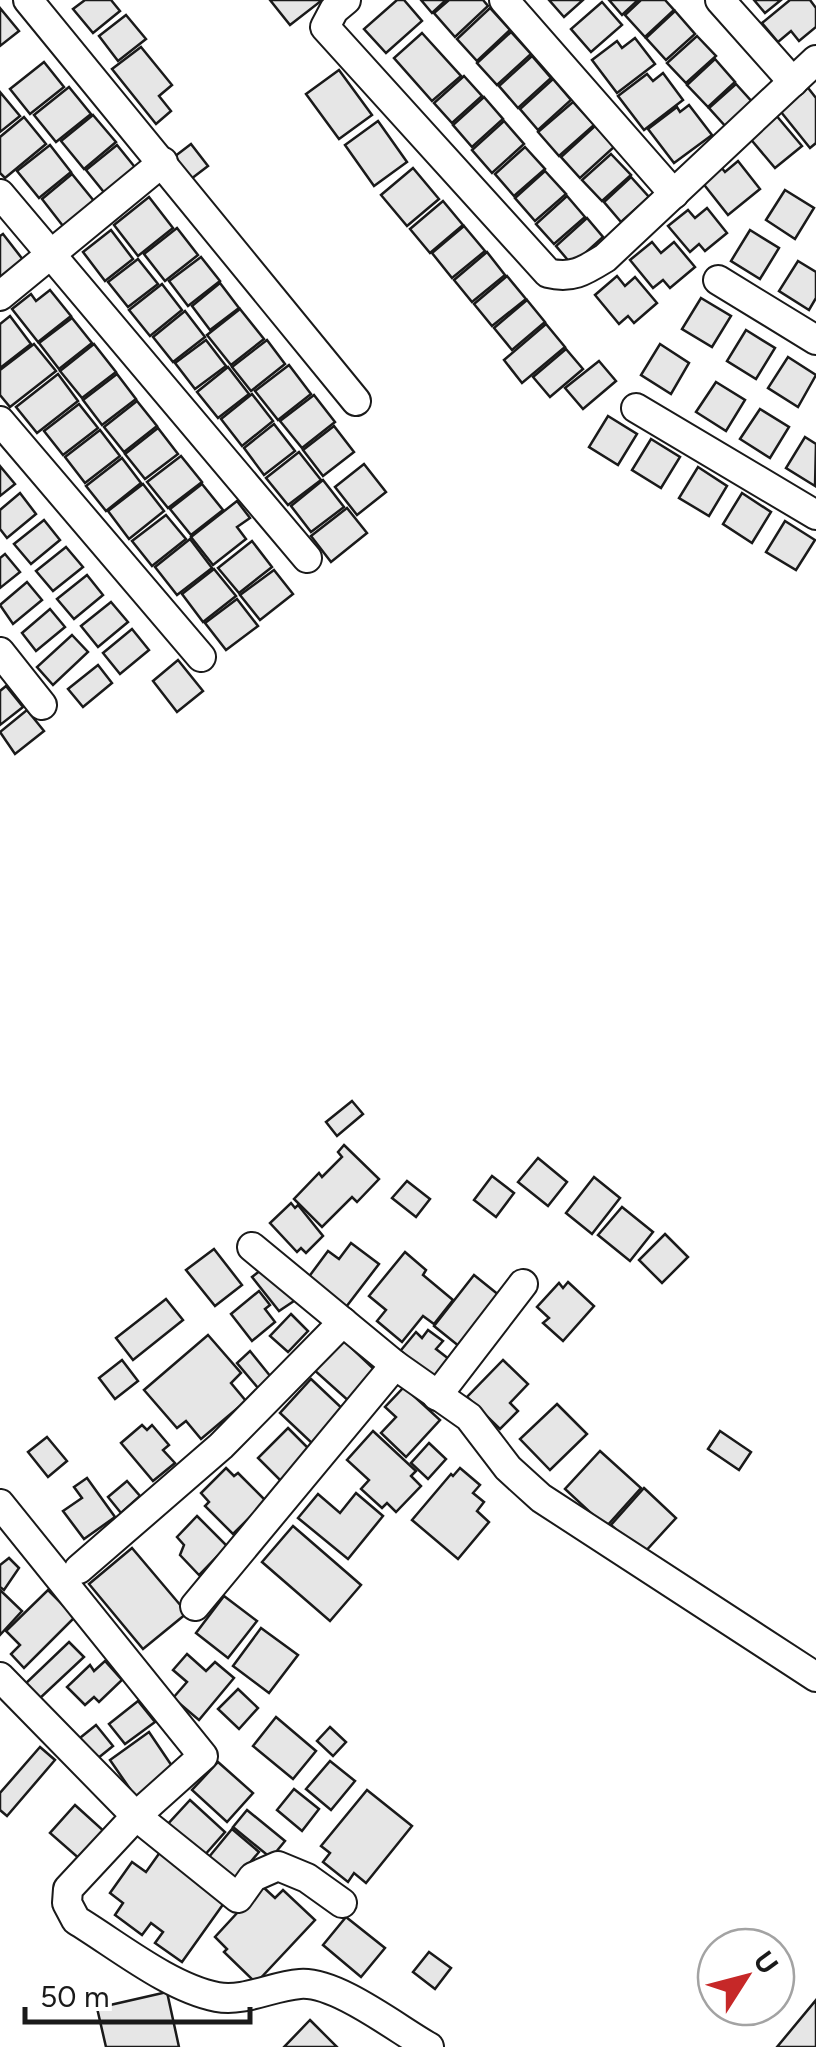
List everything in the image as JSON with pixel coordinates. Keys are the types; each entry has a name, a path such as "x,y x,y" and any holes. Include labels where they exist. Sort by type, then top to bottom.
{"street":[{"path":"28,0 356,401"},
{"path":"346,0 324,27 548,273 566,278 584,272 604,258 816,60"},
{"path":"504,0 674,194"},
{"path":"720,0 793,82"},
{"path":"0,296 163,162"},
{"path":"0,194 306,558"},
{"path":"718,280 816,340"},
{"path":"636,408 816,515"},
{"path":"0,421 201,658"},
{"path":"0,652 42,705"},
{"path":"252,1247 395,1364 469,1417 508,1468 540,1498 816,1677"},
{"path":"437,1396 523,1284"},
{"path":"78,1569 221,1446 343,1322"},
{"path":"195,1606 395,1364"},
{"path":"0,1504 203,1756 136,1816 68,1889 67,1903 76,1920 183,1986 216,1997 234,1998 302,1984 328,1988 429,2047"},
{"path":"0,1677 136,1816 238,1898 254,1877 278,1866 307,1878 342,1903"}],"building":[{"path":"85,0 111,0 120,11 93,33 73,9"},
{"path":"270,0 320,0 321,1 290,25"},
{"path":"397,0 404,0 422,21 386,53 364,29"},
{"path":"421,0 446,0 432,13"},
{"path":"449,0 483,0 488,6 455,37 434,13"},
{"path":"549,0 583,0 564,17"},
{"path":"609,0 638,0 622,15"},
{"path":"641,0 665,0 674,10 645,37 625,15"},
{"path":"754,0 781,0 765,13"},
{"path":"790,0 810,0 816,8 816,27 799,41 791,31 778,42 762,23"},
{"path":"602,2 622,25 591,52 571,29"},
{"path":"0,8 19,31 0,46"},
{"path":"490,8 510,30 477,61 457,39"},
{"path":"675,11 695,34 666,60 646,38"},
{"path":"126,15 146,39 118,61 99,36"},
{"path":"511,32 531,54 497,85 477,63"},
{"path":"422,33 461,76 432,101 394,58"},
{"path":"697,36 716,56 686,83 667,63"},
{"path":"635,38 655,64 617,93 592,60 617,41 622,48"},
{"path":"141,47 172,85 159,96 171,111 156,124 112,69"},
{"path":"532,56 551,78 518,108 499,86"},
{"path":"715,59 735,82 708,107 687,85"},
{"path":"44,62 64,87 30,114 10,89"},
{"path":"339,70 372,115 339,139 306,94"},
{"path":"663,73 683,100 644,130 618,96 647,74 653,81"},
{"path":"464,76 482,96 452,123 434,103"},
{"path":"553,79 571,100 538,130 520,109"},
{"path":"736,84 754,104 727,128 709,108"},
{"path":"805,84 816,98 816,143 810,148 777,107"},
{"path":"69,87 91,114 56,142 34,115"},
{"path":"0,92 20,116 0,132"},
{"path":"484,97 503,119 472,147 453,125"},
{"path":"573,102 594,125 559,156 538,132"},
{"path":"689,105 712,135 674,163 648,129 677,107 680,112"},
{"path":"775,114 802,146 775,168 748,136"},
{"path":"93,115 116,142 84,169 61,141"},
{"path":"24,117 46,144 5,178 0,173 0,137"},
{"path":"378,121 407,162 374,186 345,145"},
{"path":"504,121 524,144 492,173 472,150"},
{"path":"595,126 614,147 580,178 561,157"},
{"path":"191,144 208,166 191,179 174,157"},
{"path":"50,145 71,172 39,198 17,171"},
{"path":"117,145 138,171 107,196 86,170"},
{"path":"525,147 545,169 514,196 495,174"},
{"path":"611,154 631,175 602,201 582,180"},
{"path":"738,161 760,189 728,215 698,177 717,162 725,172"},
{"path":"413,168 439,199 407,226 381,195"},
{"path":"545,171 566,194 535,221 515,198"},
{"path":"72,174 94,201 63,226 42,199"},
{"path":"631,177 649,197 621,222 604,202"},
{"path":"785,190 814,208 795,239 766,220"},
{"path":"567,196 585,217 554,244 536,224"},
{"path":"149,197 173,228 138,256 114,225"},
{"path":"443,201 463,225 430,253 410,229"},
{"path":"707,208 727,233 705,251 699,244 690,252 668,226 688,210 695,218"},
{"path":"587,218 603,237 572,265 556,246"},
{"path":"464,226 485,251 452,278 432,253"},
{"path":"177,228 198,255 165,281 144,254"},
{"path":"111,230 133,259 105,281 83,252"},
{"path":"750,230 779,248 760,279 731,261"},
{"path":"3,234 24,261 0,281 0,236"},
{"path":"652,242 661,253 674,242 695,267 670,288 663,280 653,288 630,260"},
{"path":"487,252 505,275 472,302 454,280"},
{"path":"201,257 220,281 188,306 169,281"},
{"path":"138,259 158,284 128,307 108,282"},
{"path":"798,261 816,272 816,298 809,310 779,291"},
{"path":"507,276 526,299 492,326 474,304"},
{"path":"617,276 625,286 635,277 657,303 634,323 628,316 619,324 595,295"},
{"path":"220,283 239,308 210,330 192,306"},
{"path":"162,284 182,310 150,336 129,310"},
{"path":"50,290 71,316 38,342 12,309 31,294 36,301"},
{"path":"701,298 731,316 712,347 682,329"},
{"path":"527,300 545,322 512,350 494,328"},
{"path":"240,309 264,339 231,365 207,335"},
{"path":"185,311 205,337 173,362 153,337"},
{"path":"10,316 31,344 0,368 0,324"},
{"path":"72,318 92,343 59,369 39,343"},
{"path":"546,324 565,347 522,383 504,360"},
{"path":"746,330 775,348 756,379 727,361"},
{"path":"206,340 226,366 195,389 175,363"},
{"path":"267,340 285,364 251,391 232,367"},
{"path":"34,344 56,371 10,407 0,395 0,370"},
{"path":"94,344 116,372 82,398 60,371"},
{"path":"660,344 689,363 671,394 641,375"},
{"path":"566,349 583,369 550,397 533,377"},
{"path":"788,357 816,375 798,407 768,388"},
{"path":"599,361 616,381 583,409 565,388"},
{"path":"289,365 311,394 278,420 255,391"},
{"path":"228,367 249,394 218,418 197,392"},
{"path":"58,374 78,401 37,433 16,407"},
{"path":"117,374 136,399 102,425 83,400"},
{"path":"716,382 745,400 726,431 696,412"},
{"path":"252,394 273,421 242,446 221,419"},
{"path":"314,395 335,422 302,448 280,421"},
{"path":"137,401 157,426 124,452 104,427"},
{"path":"79,404 98,428 63,455 44,431"},
{"path":"760,409 789,427 770,458 740,439"},
{"path":"608,416 637,434 618,465 589,447"},
{"path":"274,424 295,451 264,475 244,448"},
{"path":"334,426 354,452 323,476 303,450"},
{"path":"158,428 178,454 145,479 125,454"},
{"path":"100,430 120,456 85,483 65,457"},
{"path":"805,437 816,444 815,486 786,468"},
{"path":"651,439 680,457 661,488 632,470"},
{"path":"299,452 321,480 288,505 266,478"},
{"path":"181,456 202,482 168,508 147,482"},
{"path":"122,458 141,483 106,511 86,486"},
{"path":"364,464 386,492 357,515 335,487"},
{"path":"0,466 15,484 0,496"},
{"path":"698,467 727,486 709,516 679,498"},
{"path":"323,480 344,507 311,532 291,506"},
{"path":"143,484 164,511 129,539 108,511"},
{"path":"202,484 223,510 191,535 170,509"},
{"path":"20,493 36,514 7,538 0,529 0,510"},
{"path":"742,493 771,512 752,543 723,524"},
{"path":"237,501 250,518 237,527 246,539 213,565 191,537"},
{"path":"347,508 367,533 331,562 311,536"},
{"path":"166,515 186,539 152,566 132,541"},
{"path":"44,520 60,540 31,564 14,544"},
{"path":"785,521 815,540 796,570 766,552"},
{"path":"190,539 212,568 177,595 155,567"},
{"path":"252,541 272,567 239,593 218,568"},
{"path":"66,547 83,567 53,591 36,571"},
{"path":"5,554 20,572 0,588 0,558"},
{"path":"214,569 236,596 203,622 182,594"},
{"path":"274,570 293,594 260,620 240,595"},
{"path":"87,575 103,595 74,619 57,599"},
{"path":"27,582 42,600 13,624 0,605"},
{"path":"237,599 258,626 226,650 205,623"},
{"path":"111,602 128,622 98,647 81,626"},
{"path":"50,609 65,627 36,651 22,633"},
{"path":"132,629 149,650 120,674 103,653"},
{"path":"72,635 88,652 53,685 37,667"},
{"path":"178,660 203,691 177,712 153,681"},
{"path":"98,665 112,683 83,707 68,689"},
{"path":"6,686 23,707 0,725 0,691"},
{"path":"27,710 44,731 15,754 0,732"},
{"path":"352,1101 363,1114 337,1136 326,1122"},
{"path":"344,1145 379,1179 357,1202 352,1197 322,1227 294,1199 319,1173 322,1177 342,1157 338,1152"},
{"path":"538,1158 567,1182 548,1206 518,1182"},
{"path":"492,1176 514,1193 496,1217 474,1200"},
{"path":"594,1177 620,1198 592,1234 566,1213"},
{"path":"407,1181 430,1199 416,1217 392,1198"},
{"path":"291,1203 295,1208 298,1205 323,1236 306,1253 301,1248 297,1252 270,1223"},
{"path":"622,1207 653,1232 630,1261 598,1235"},
{"path":"665,1234 688,1257 662,1283 639,1260"},
{"path":"351,1243 379,1264 343,1311 305,1282 328,1251 339,1259"},
{"path":"214,1249 242,1285 215,1306 186,1270"},
{"path":"405,1252 426,1270 423,1275 453,1300 434,1324 423,1316 402,1342 377,1321 386,1310 369,1296"},
{"path":"270,1263 297,1299 279,1311 252,1277"},
{"path":"474,1275 505,1300 465,1351 434,1326"},
{"path":"568,1282 594,1306 563,1341 543,1323 549,1318 537,1307 559,1283 563,1288"},
{"path":"259,1291 270,1305 265,1309 275,1322 252,1341 231,1314"},
{"path":"166,1299 183,1320 133,1360 116,1338"},
{"path":"291,1314 308,1331 288,1352 270,1336"},
{"path":"428,1330 443,1341 436,1349 454,1363 436,1386 397,1355 416,1332 422,1338"},
{"path":"208,1335 241,1373 231,1383 246,1401 201,1439 186,1421 177,1428 144,1390"},
{"path":"341,1338 378,1373 351,1403 313,1369"},
{"path":"250,1351 271,1377 258,1388 237,1363"},
{"path":"122,1360 138,1381 115,1399 99,1378"},
{"path":"503,1360 528,1384 510,1403 518,1411 500,1429 467,1397"},
{"path":"311,1379 347,1413 315,1446 280,1413"},
{"path":"404,1387 440,1420 406,1457 381,1433 396,1417 385,1407"},
{"path":"557,1404 587,1434 550,1470 520,1439"},
{"path":"142,1425 147,1430 152,1425 169,1445 163,1450 175,1463 153,1481 121,1443"},
{"path":"288,1428 312,1452 282,1482 258,1458"},
{"path":"373,1431 416,1471 411,1476 421,1486 396,1512 387,1503 382,1508 361,1489 369,1480 347,1460"},
{"path":"720,1431 751,1452 739,1470 708,1449"},
{"path":"47,1437 67,1461 48,1477 28,1452"},
{"path":"429,1443 446,1459 428,1479 411,1463"},
{"path":"600,1451 641,1488 606,1527 565,1489"},
{"path":"226,1468 234,1476 238,1473 266,1501 233,1534 205,1506 209,1502 201,1493"},
{"path":"460,1468 480,1485 473,1493 484,1502 477,1511 489,1522 458,1559 412,1520"},
{"path":"87,1478 115,1517 84,1539 63,1511 82,1498 74,1487"},
{"path":"127,1481 140,1496 121,1513 108,1497"},
{"path":"644,1488 676,1518 643,1554 611,1525"},
{"path":"356,1493 383,1516 348,1559 298,1518 318,1494 340,1513"},
{"path":"197,1516 227,1546 199,1575 180,1555 184,1545 177,1537"},
{"path":"293,1526 361,1585 330,1621 262,1562"},
{"path":"132,1548 187,1613 143,1649 89,1584"},
{"path":"9,1558 19,1568 4,1590 0,1587 0,1565"},
{"path":"0,1590 22,1611 0,1635"},
{"path":"48,1590 75,1617 24,1668 11,1654 20,1645 6,1631"},
{"path":"224,1596 257,1621 228,1658 196,1633"},
{"path":"261,1628 298,1655 269,1693 233,1666"},
{"path":"69,1642 84,1657 38,1700 24,1685"},
{"path":"187,1654 206,1671 215,1662 234,1678 199,1720 173,1698 187,1682 173,1670"},
{"path":"105,1661 122,1680 99,1702 94,1697 85,1705 67,1687 90,1665 94,1671"},
{"path":"238,1689 258,1708 239,1729 218,1709"},
{"path":"138,1701 155,1722 125,1744 109,1724"},
{"path":"276,1717 316,1751 293,1779 253,1746"},
{"path":"96,1725 113,1746 87,1767 70,1746"},
{"path":"330,1727 346,1742 333,1756 317,1741"},
{"path":"149,1732 176,1772 137,1799 110,1760"},
{"path":"40,1747 55,1760 7,1816 0,1810 0,1793"},
{"path":"330,1761 355,1781 331,1810 306,1789"},
{"path":"218,1762 253,1793 227,1822 192,1790"},
{"path":"294,1789 319,1809 302,1831 277,1810"},
{"path":"367,1790 412,1826 366,1883 354,1873 348,1882 323,1862 330,1853 321,1846"},
{"path":"190,1800 225,1832 203,1857 167,1825"},
{"path":"75,1805 106,1833 82,1861 50,1833"},
{"path":"247,1810 285,1841 271,1858 233,1827"},
{"path":"232,1829 259,1852 231,1885 204,1863"},
{"path":"163,1848 229,1896 182,1962 155,1943 163,1932 151,1923 142,1935 115,1915 123,1903 110,1893 132,1862 146,1872"},
{"path":"262,1886 275,1898 283,1890 315,1920 256,1983 224,1952 227,1949 215,1937"},
{"path":"346,1917 385,1948 361,1977 323,1945"},
{"path":"429,1952 451,1968 435,1989 413,1972"},
{"path":"167,1992 179,2047 106,2047 97,2008"},
{"path":"816,2000 816,2047 777,2047"},
{"path":"310,2020 337,2047 284,2047"}]}
